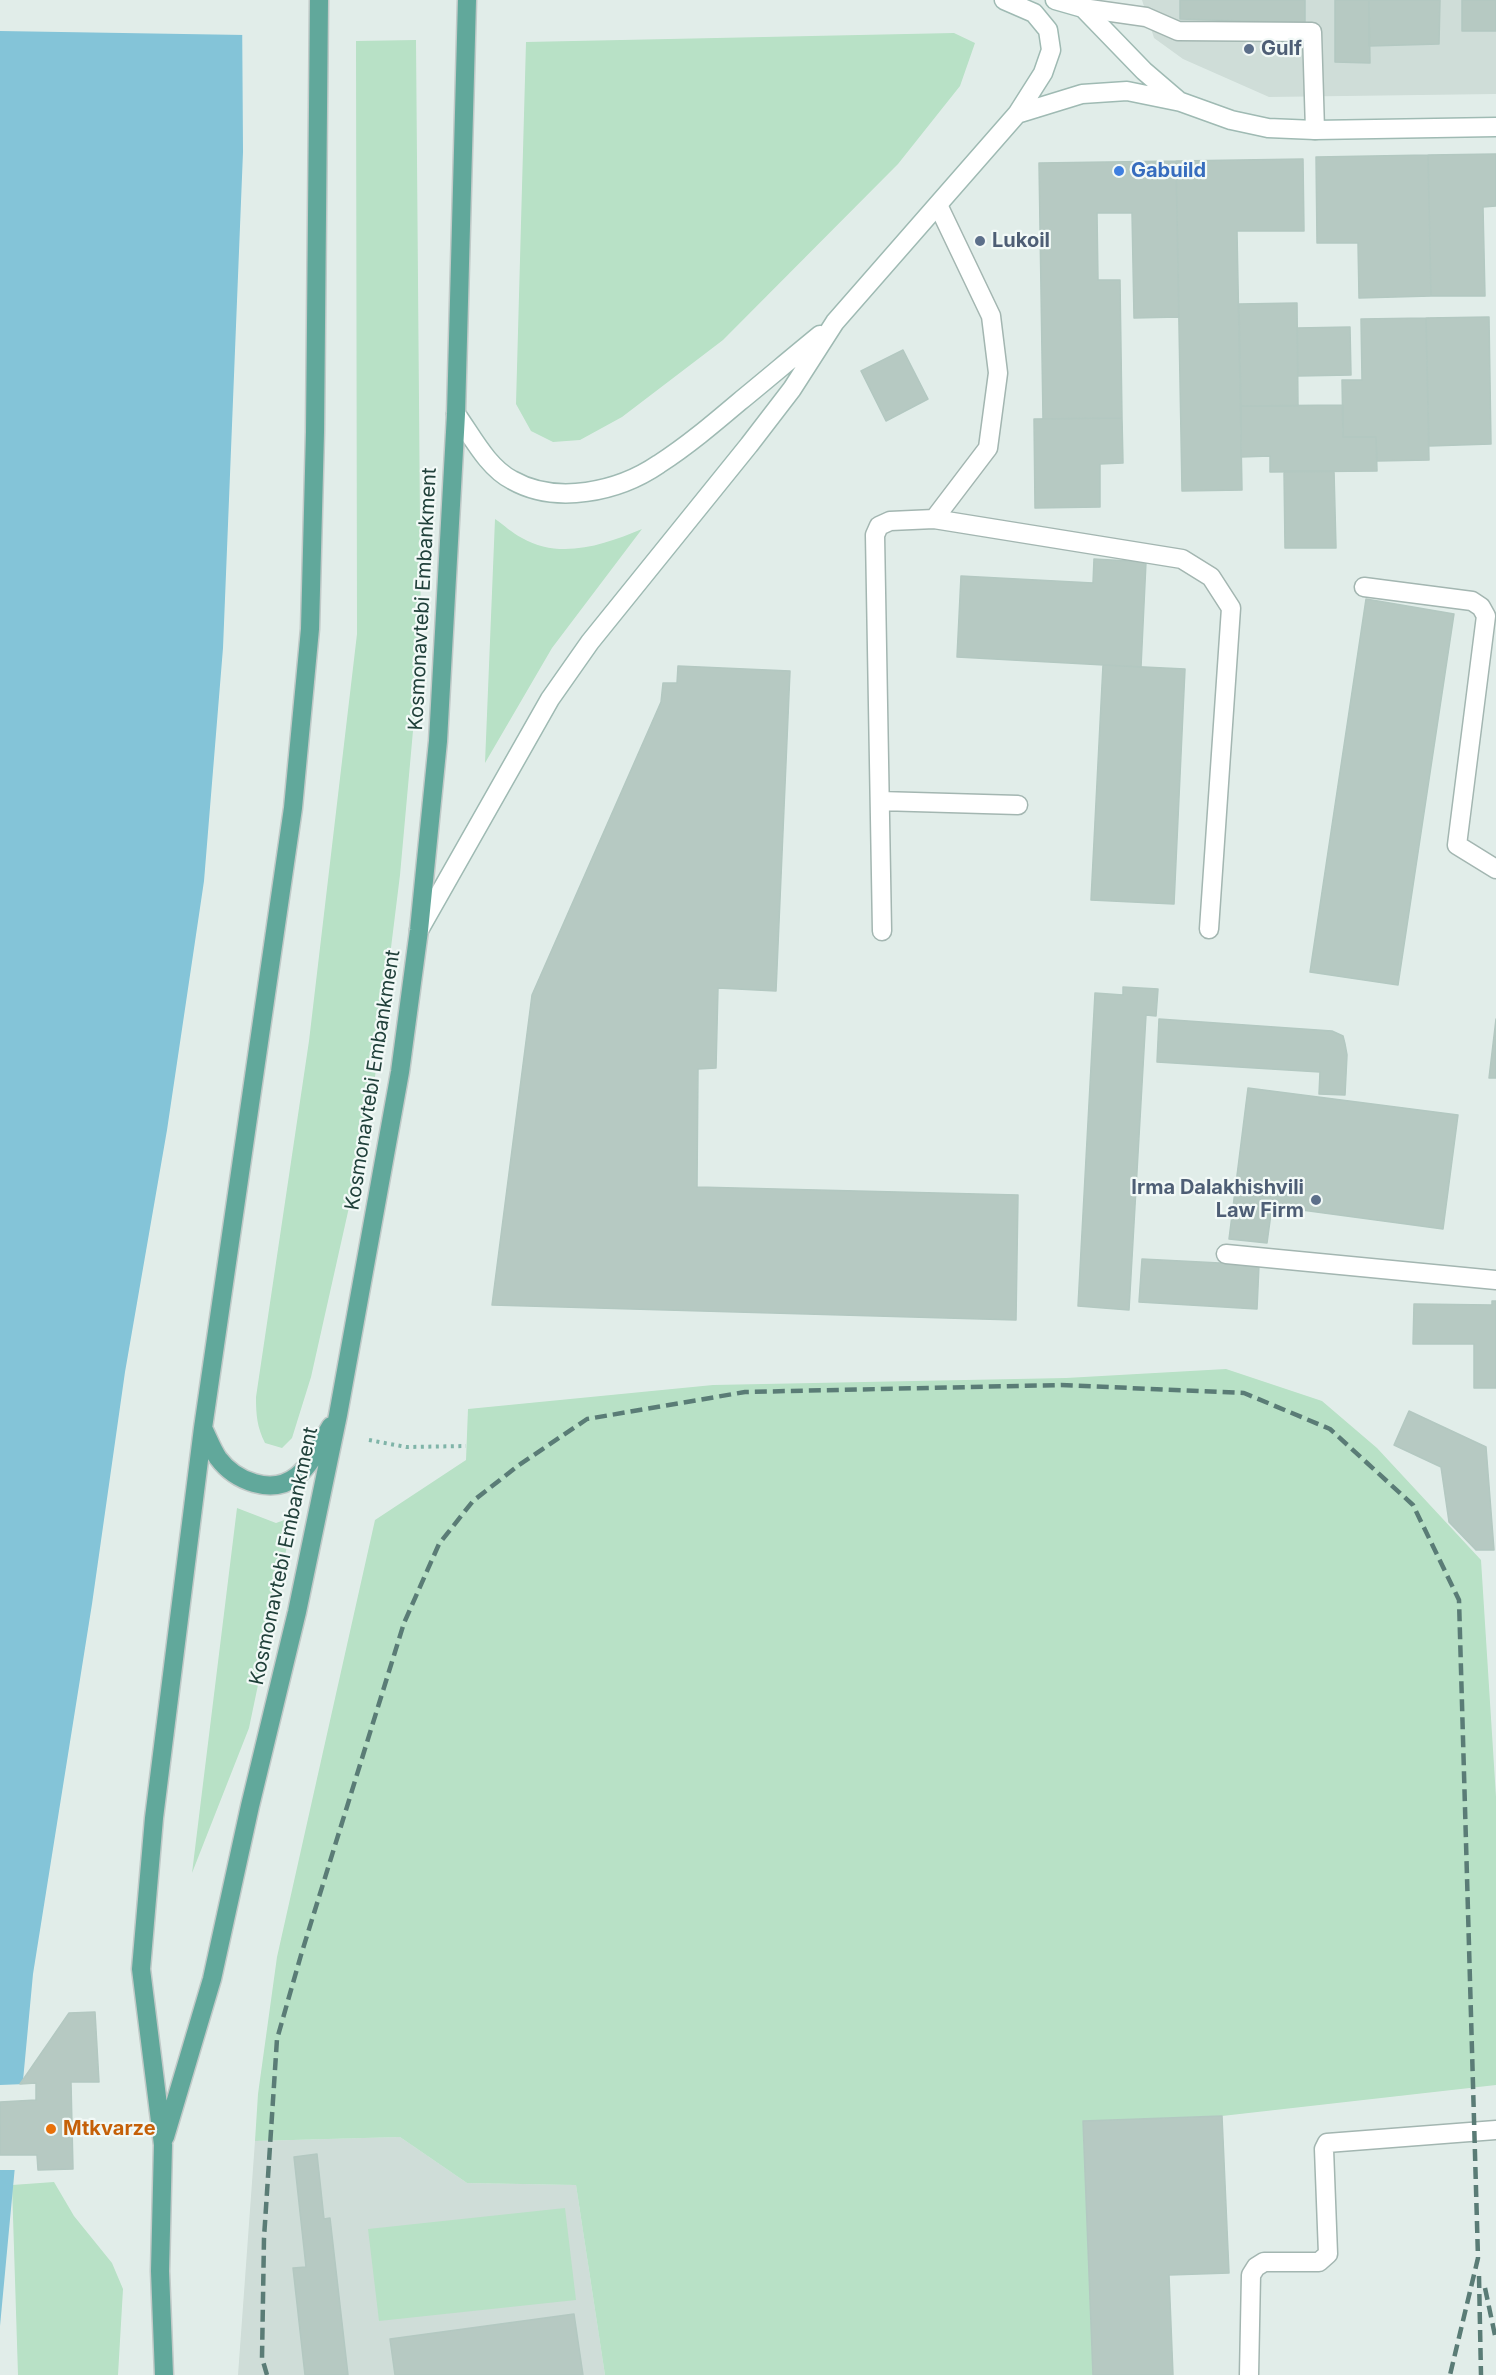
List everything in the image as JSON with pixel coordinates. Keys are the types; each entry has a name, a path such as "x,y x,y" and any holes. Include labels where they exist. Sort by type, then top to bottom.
{"main road":[{"name":"Kosmonavtebi Embankment","path":"164,2375 160,2271 163,2145 141,1969 154,1818 203,1428 293,807 310,629 315,432 319,0"},
{"name":"Kosmonavtebi Embankment","path":"163,2145 212,1979 250,1806 297,1612 338,1415 400,1072 419,930 438,741 456,414 467,0"},
{"path":"419,930 550,699 590,642 792,389 835,322 1017,114 1043,73 1051,50 1048,30 1034,13 1004,0"},
{"path":"1055,0 1083,8 1146,17 1178,32 1312,32 1315,130"},
{"path":"1083,8 1144,71 1181,102"},
{"path":"1017,114 1082,94 1127,91 1181,102 1240,122 1268,128 1315,130 1496,127"},
{"path":"934,519 988,448 998,373 991,316 938,205"},
{"path":"456,414 489,461 509,479 533,490 556,494 580,492 620,483 658,465 692,440 835,322"},
{"path":"882,931 875,535 879,526 890,521 934,519 1182,559 1211,577 1231,608 1209,929"},
{"path":"1364,587 1472,601 1481,607 1486,616 1457,844 1496,869"},
{"path":"880,801 1018,805"},
{"path":"1226,1254 1496,1280"},
{"path":"203,1428 217,1457 229,1469 245,1480 262,1485 280,1485 297,1476 302,1470 338,1415"},
{"path":"1249,2375 1251,2275 1256,2267 1264,2262 1319,2262 1328,2254 1324,2149 1327,2143 1496,2130"}],"path":[{"path":"369,1440 406,1447 466,1446"},
{"path":"71,2127 102,2126"}],"shaded area":[{"path":"1142,0 1496,0 1496,94 1269,97 1183,59 1154,38"},
{"path":"400,2137 467,2183 576,2185 605,2375 238,2375 255,2141"}],"green space":[{"path":"954,33 975,43 960,86 898,164 723,340 622,417 580,440 553,442 531,431 516,404 526,42"},
{"path":"416,40 421,642 400,875 371,1109 311,1377 292,1438 282,1448 265,1443 260,1432 256,1397 309,1041 357,634 356,41"},
{"path":"495,519 522,538 551,548 567,549 597,545 642,529 552,648 485,763"},
{"path":"1226,1369 1322,1401 1377,1448 1481,1560 1496,1797 1496,2085 1222,2116 1083,2121 1093,2375 605,2375 576,2185 467,2183 400,2137 255,2141 258,2094 277,1957 375,1520 466,1460 468,1409 713,1385 1066,1378"},
{"path":"237,1508 276,1523 293,1517 249,1728 192,1873"},
{"path":"54,2182 74,2216 112,2263 123,2289 118,2375 18,2375 12,2185"},
{"path":"565,2208 576,2300 379,2321 368,2229"}],"water":[{"path":"0,0 242,0 243,152 223,648 204,881 167,1130 125,1372 92,1604 33,1974 0,2326"}],"pier":[{"path":"0,0 245,0 245,35 0,31"},
{"path":"25,2084 17,2170 0,2170 0,2085"}],"building":[{"path":"1180,0 1305,0 1305,23 1180,19"},
{"path":"1335,0 1369,0 1370,63 1335,62"},
{"path":"1369,0 1440,0 1439,44 1369,46"},
{"path":"1462,0 1496,0 1496,31 1462,31"},
{"path":"1496,154 1496,206 1483,207 1485,296 1431,296 1428,155"},
{"path":"1428,155 1431,296 1359,298 1358,243 1317,243 1316,157"},
{"path":"1303,159 1304,231 1237,231 1242,490 1182,491 1176,161"},
{"path":"1176,161 1179,317 1134,318 1132,213 1097,213 1098,280 1120,280 1122,418 1043,419 1039,163"},
{"path":"1297,303 1298,406 1241,406 1239,304"},
{"path":"1489,317 1491,444 1429,446 1426,318"},
{"path":"1426,318 1429,460 1377,461 1376,437 1343,437 1342,380 1362,380 1361,319"},
{"path":"1350,327 1351,375 1298,376 1297,328"},
{"path":"903,350 928,399 886,421 861,371"},
{"path":"1343,405 1343,437 1376,437 1377,471 1270,472 1270,456 1241,457 1241,406"},
{"path":"1122,418 1123,463 1100,464 1100,507 1035,508 1034,419"},
{"path":"1284,471 1334,471 1336,548 1285,548"},
{"path":"1094,559 1146,562 1141,667 957,657 961,576 1093,583"},
{"path":"1366,599 1454,614 1398,985 1310,972"},
{"path":"1103,665 1185,669 1174,904 1091,900"},
{"path":"678,666 790,671 776,991 718,988 716,1068 698,1069 697,1187 1018,1195 1016,1320 492,1305 532,995 661,702 663,683 677,683"},
{"path":"1123,987 1158,989 1156,1016 1146,1015 1129,1310 1078,1306 1095,993 1123,995"},
{"path":"1159,1019 1332,1031 1343,1036 1345,1044 1347,1055 1345,1095 1319,1094 1320,1072 1157,1062"},
{"path":"1496,1019 1496,1078 1489,1078"},
{"path":"1248,1088 1458,1115 1443,1229 1272,1206 1267,1243 1229,1239"},
{"path":"1142,1259 1259,1265 1257,1309 1139,1302"},
{"path":"1492,1301 1496,1301 1496,1388 1474,1388 1474,1344 1413,1344 1414,1304 1492,1305"},
{"path":"1409,1411 1486,1447 1494,1550 1476,1550 1449,1522 1441,1467 1394,1445"},
{"path":"95,2012 99,2082 71,2082 73,2169 38,2170 37,2155 0,2155 0,2102 36,2100 36,2083 20,2084 69,2013"},
{"path":"1222,2116 1229,2273 1169,2275 1173,2375 1093,2375 1083,2121"},
{"path":"317,2154 324,2219 330,2218 348,2375 305,2375 293,2268 306,2267 294,2157"},
{"path":"574,2314 583,2375 395,2375 390,2339"}],"railway":[{"path":"267,2375 262,2358 264,2238 277,2039 404,1623 439,1544 473,1501 519,1465 587,1419 745,1392 1061,1385 1244,1393 1330,1429 1413,1505 1459,1600 1478,2258 1450,2375"},
{"path":"1479,2276 1481,2375"},
{"path":"1485,2288 1496,2340"}],"place":[{"name":"Gulf","path":"1249,49"},
{"name":"Gabuild","path":"1119,171"},
{"name":"Lukoil","path":"980,241"},
{"name":"Irma Dalakhishvili Law Firm","path":"1316,1200"},
{"name":"Mtkvarze","path":"51,2129"}]}
